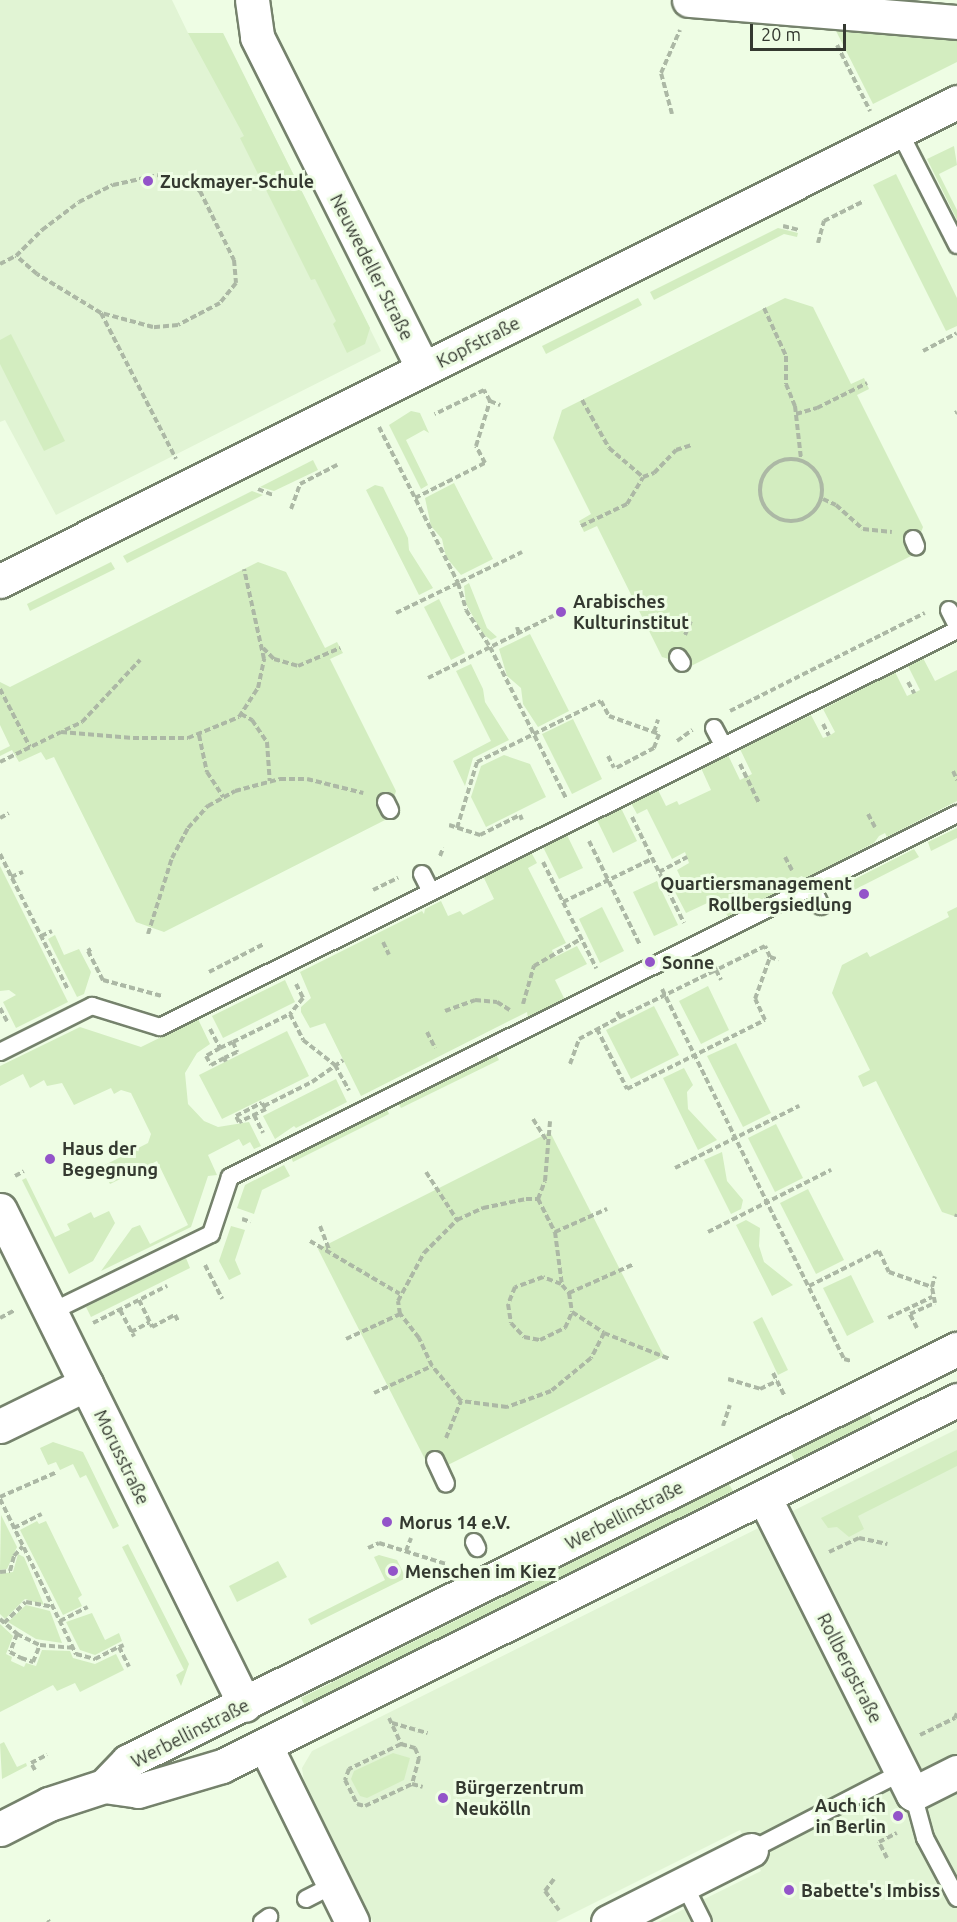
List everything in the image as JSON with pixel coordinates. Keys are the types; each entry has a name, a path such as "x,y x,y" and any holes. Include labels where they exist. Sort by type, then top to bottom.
{"street":[{"name":"Neuwedeller Straße","path":"252,0 257,37 423,369"},
{"path":"689,0 957,22"},
{"name":"Kopfstraße","path":"0,581 957,102"},
{"name":"Morusstraße","path":"0,1210 265,1745 320,1892 352,1922"},
{"name":"Werbellinstraße","path":"104,1786 128,1761 245,1705 957,1348"},
{"path":"0,1426 86,1384"},
{"name":"Werbellinstraße","path":"0,1828 50,1804 104,1786 138,1791 203,1774 957,1400"},
{"name":"Rollbergstraße","path":"751,1452 799,1567 902,1772"},
{"path":"902,1772 957,1772"},
{"path":"608,1922 751,1850"}],"lane":[{"path":"899,131 957,245"},
{"path":"0,1052 92,1006 160,1028 957,628 949,610"},
{"path":"714,728 723,745"},
{"path":"51,1312 211,1234 230,1177 957,814"},
{"path":"420,869 431,892"},
{"path":"812,887 821,906"},
{"path":"435,1460 446,1484"},
{"path":"751,1850 902,1772 926,1838 957,1898"},
{"path":"684,1884 703,1922"}],"path":[{"path":"672,114 663,92 663,61 680,29 699,10 699,1"},
{"path":"825,11 824,21 871,113"},
{"path":"0,264 16,256 42,230 79,202 113,185 158,175 184,179 200,191 234,260 236,283 220,303 178,325 153,327 101,313 37,274 16,256"},
{"path":"818,243 824,221 864,201"},
{"path":"782,225 799,230"},
{"path":"764,308 783,347 786,384 796,414 801,459 817,473 823,499"},
{"path":"101,313 176,459"},
{"path":"923,351 957,333"},
{"path":"796,414 818,408 867,383"},
{"path":"435,414 484,390 490,401 500,405"},
{"path":"582,400 609,448 643,477"},
{"path":"415,498 485,463 476,446 490,401"},
{"path":"378,424 458,583 466,610 490,647 561,789"},
{"path":"581,526 627,504 643,477 654,473 676,450 691,445"},
{"path":"801,459 785,460 765,472 758,492 763,504 780,519 790,522 808,515 823,499"},
{"path":"291,509 300,484 338,465"},
{"path":"256,489 273,495"},
{"path":"823,499 836,505 863,529 915,542"},
{"path":"396,613 488,571 495,565 522,552"},
{"path":"61,732 155,739 199,735 223,726 241,714 258,688 262,647 244,569"},
{"path":"428,678 553,616"},
{"path":"517,627 519,633"},
{"path":"262,647 274,659 298,666 340,648"},
{"path":"0,762 82,722 140,660"},
{"path":"0,689 30,747"},
{"path":"457,828 477,762 601,700 609,716 659,734 654,748 614,768"},
{"path":"241,714 252,720 267,742 270,781"},
{"path":"654,732 658,720"},
{"path":"199,735 207,772 224,797"},
{"path":"953,771 957,780"},
{"path":"746,777 759,803"},
{"path":"148,934 164,874 180,842 198,815 224,797 270,781 307,779 353,789 388,806"},
{"path":"0,818 9,813"},
{"path":"631,816 677,908"},
{"path":"449,825 480,835 514,818"},
{"path":"587,838 633,930"},
{"path":"369,892 441,858 443,848"},
{"path":"0,855 67,988"},
{"path":"658,872 687,857"},
{"path":"563,902 652,858"},
{"path":"543,860 588,952"},
{"path":"11,877 23,872"},
{"path":"41,936 52,931"},
{"path":"524,1030 526,982 534,966 581,939"},
{"path":"205,974 271,941"},
{"path":"597,1029 627,1089 765,1020 755,999 770,957 765,946 735,960"},
{"path":"91,950 88,951 103,980 159,997 168,993"},
{"path":"770,957 779,960"},
{"path":"570,1064 579,1039 716,970 721,980"},
{"path":"232,1042 237,1052 211,1065 206,1056 232,1042 290,1014 303,998"},
{"path":"445,1011 475,1000 497,1002 523,1012"},
{"path":"670,1006 844,1359 851,1361"},
{"path":"290,1014 303,1040 335,1065 343,1077"},
{"path":"427,1032 439,1056"},
{"path":"217,1042 220,1048"},
{"path":"264,1106 262,1103 236,1116 239,1122 255,1117 264,1106 312,1082 343,1060"},
{"path":"675,1168 799,1106"},
{"path":"533,1119 548,1142"},
{"path":"550,1121 545,1181 538,1199 555,1232 562,1285"},
{"path":"708,1232 831,1170"},
{"path":"15,1176 24,1172"},
{"path":"426,1172 457,1220"},
{"path":"538,1199 508,1200 457,1220 424,1253 400,1294 400,1314 419,1338 432,1366 461,1401 507,1407 551,1391 574,1374 591,1358 604,1333"},
{"path":"555,1232 607,1209"},
{"path":"320,1226 330,1251"},
{"path":"310,1241 400,1294"},
{"path":"808,1286 879,1251 889,1272 932,1287"},
{"path":"202,1260 222,1299"},
{"path":"569,1293 634,1264"},
{"path":"543,1276 562,1285 569,1293 572,1312 566,1328 540,1340 524,1337 511,1323 508,1304 515,1287 543,1276"},
{"path":"917,1328 910,1314 935,1303 932,1287 935,1276"},
{"path":"888,1318 932,1297"},
{"path":"139,1300 152,1327 175,1315 178,1321"},
{"path":"120,1310 132,1334 150,1322"},
{"path":"572,1312 604,1333 670,1359"},
{"path":"0,1318 10,1313"},
{"path":"346,1339 400,1314"},
{"path":"96,1322 109,1315"},
{"path":"374,1393 432,1366"},
{"path":"773,1373 784,1395"},
{"path":"728,1379 760,1389 777,1381"},
{"path":"723,1426 730,1406"},
{"path":"57,1472 0,1498 2,1507 76,1654 95,1659 124,1645"},
{"path":"14,1528 42,1514"},
{"path":"406,1551 411,1538"},
{"path":"799,1567 859,1538 887,1544"},
{"path":"368,1548 379,1543 446,1564"},
{"path":"0,1572 10,1571 14,1556 23,1546"},
{"path":"4,1623 26,1602 53,1607"},
{"path":"60,1621 88,1607"},
{"path":"0,1619 17,1634 40,1645 74,1648"},
{"path":"17,1634 10,1652 21,1658 33,1662 40,1645"},
{"path":"119,1647 129,1667"},
{"path":"902,1772 955,1718 957,1713"},
{"path":"402,1744 391,1723 428,1733"},
{"path":"412,1784 419,1758 415,1748 402,1744 349,1770 345,1780 357,1804 365,1806 412,1784 423,1787"},
{"path":"35,1770 31,1763 47,1755"},
{"path":"879,1842 887,1858"},
{"path":"554,1880 545,1891 559,1910"}],"shaded area":[{"name":"Zuckmayer-Schule","path":"0,0 172,0 188,33 223,33 381,351 56,515 5,420 0,422"},
{"path":"831,21 957,32 957,62 873,104"},
{"path":"188,33 223,33 370,328 365,344 347,353 333,324 336,321 315,279 311,280 240,138 244,136"},
{"path":"954,146 957,165 939,174 957,210 957,220 927,159"},
{"path":"896,174 957,298 957,326 946,331 873,185"},
{"path":"778,228 798,233 797,237 784,234 654,300 650,292"},
{"path":"638,298 642,305 546,354 542,346"},
{"path":"785,298 813,307 851,384 864,378 869,389 857,395 923,527 913,555 691,666 662,657 597,526 584,532 579,521 591,514 553,438 562,410"},
{"path":"11,334 65,441 44,451 0,364 0,340"},
{"path":"411,411 420,413 429,433 424,430 406,440 428,485 421,489 389,425"},
{"path":"313,460 318,470 274,491 260,487"},
{"path":"454,483 493,559 461,575 446,557 442,539 431,526 425,498"},
{"path":"375,485 383,487 408,538 409,550 433,588 419,595 366,490"},
{"path":"252,491 263,495 127,563 123,556"},
{"path":"111,562 115,569 30,611 27,604"},
{"path":"258,562 286,572 325,648 337,642 343,653 330,659 396,791 387,819 164,932 136,922 54,757 46,760 41,752 19,762 12,750 0,756 0,751 10,746 0,725 0,682 10,687"},
{"path":"469,583 487,628 497,637 491,640 483,634 466,604 464,586"},
{"path":"439,599 465,653 451,660 424,607"},
{"path":"530,634 569,711 538,727 523,704 521,688 507,676 499,649"},
{"path":"923,658 935,681 957,670 957,801 887,837 885,833 879,836 874,843 804,879 802,876 791,881 792,885 728,917 718,898 686,913 675,892 685,887 677,870 689,863 685,852 672,859 647,809 637,814 631,803 658,790 666,806 677,801 679,805 711,790 701,768 728,755 740,780 752,774 740,749 811,715 823,738 829,736 835,732 823,709 895,672 907,696 920,690 908,666"},
{"path":"471,664 483,689 485,702 509,740 473,758 465,786 453,761 491,741 456,671"},
{"path":"573,719 602,779 572,794 542,734"},
{"path":"504,755 530,764 546,797 486,827 471,797 481,766"},
{"path":"621,808 637,841 613,853 597,820"},
{"path":"957,828 957,838 931,851 928,842"},
{"path":"567,835 583,868 559,879 543,847"},
{"path":"914,849 919,857 854,890 851,881"},
{"path":"531,852 537,863 528,868 566,943 552,950 555,957 577,946 587,964 555,980 565,1000 528,1019 527,1012 361,1096 325,1023 310,1028 301,1012 301,1007 311,998 300,972 422,911 424,914 425,909 441,901 448,916 460,911 463,915 494,899 483,876"},
{"path":"0,866 68,1002 16,1028 3,1002 16,995 9,990 0,991"},
{"path":"657,881 678,925 654,936 633,892"},
{"path":"602,907 624,951 600,963 579,919"},
{"path":"957,907 957,1217 942,1212 876,1081 863,1087 858,1076 870,1070 832,993 842,965 867,952 870,957 949,917 947,912"},
{"path":"55,935 64,955 79,949 91,972 84,994 77,997 48,939"},
{"path":"285,980 295,1002 223,1038 212,1016"},
{"path":"708,986 729,1030 701,1044 679,1001"},
{"path":"654,1006 679,1055 631,1079 606,1030"},
{"path":"198,1019 210,1044 197,1053 185,1073 188,1104 204,1121 218,1127 249,1122 261,1146 254,1149 250,1142 243,1146 239,1139 208,1155 217,1175 208,1176 191,1227 101,1271 132,1228 140,1225 150,1244 188,1225 157,1161 110,1184 101,1167 148,1143 151,1134 131,1093 121,1090 114,1094 111,1088 74,1105 62,1083 47,1086 44,1080 30,1088 23,1074 0,1086 0,1066 80,1027 141,1047"},
{"path":"287,1031 309,1076 222,1119 199,1075"},
{"path":"736,1043 771,1113 743,1127 707,1056"},
{"path":"496,1054 499,1060 401,1108 398,1103"},
{"path":"684,1068 693,1085 687,1092 688,1109 717,1140 698,1150 663,1078"},
{"path":"336,1079 347,1102 296,1128 294,1126 275,1139 263,1116"},
{"path":"387,1109 389,1114 293,1162 291,1157"},
{"path":"776,1124 803,1178 775,1192 748,1138"},
{"path":"550,1132 664,1356 432,1473 318,1249"},
{"path":"722,1152 727,1181 743,1200 741,1209 731,1214 704,1160"},
{"path":"284,1165 290,1176 262,1190 254,1214 237,1208 245,1185"},
{"path":"26,1178 55,1237 70,1230 67,1224 91,1212 94,1218 109,1211 115,1223 93,1261 69,1274 22,1180"},
{"path":"808,1189 844,1260 816,1274 780,1203"},
{"path":"746,1220 760,1228 759,1246 764,1262 793,1285 772,1296 736,1225"},
{"path":"231,1226 245,1230 235,1260 241,1274 229,1280 219,1261"},
{"path":"186,1258 190,1268 91,1317 86,1307"},
{"path":"851,1275 874,1322 847,1336 823,1288"},
{"path":"762,1317 788,1370 778,1375 753,1322"},
{"path":"869,1414 873,1422 795,1461 791,1453"},
{"path":"957,1429 957,1922 658,1922 761,1871 740,1830 556,1922 373,1922 304,1781 302,1768 312,1751"},
{"path":"53,1442 83,1452 119,1526 113,1529 86,1475 80,1478 73,1464 60,1470 56,1462 48,1465 40,1448"},
{"path":"957,1450 957,1466 858,1516 864,1529 849,1537 837,1527 828,1528 821,1518"},
{"path":"729,1484 733,1491 305,1706 301,1698"},
{"path":"1,1515 17,1547 7,1569 0,1570"},
{"path":"37,1521 39,1524 46,1521 82,1595 78,1598 82,1606 63,1615 20,1530"},
{"path":"128,1544 189,1664 181,1686 176,1675 184,1670 122,1547"},
{"path":"18,1554 24,1557 44,1605 25,1599 5,1619 0,1614 0,1574 13,1572"},
{"path":"379,1555 397,1560 406,1578 311,1625 308,1619 385,1580 374,1557"},
{"path":"278,1561 287,1577 237,1602 229,1586"},
{"path":"26,1605 50,1611 62,1643 36,1639 8,1622"},
{"path":"92,1613 105,1640 119,1633 122,1641 95,1655 80,1650 66,1622"},
{"path":"0,1624 13,1636 6,1654 12,1657 11,1661 24,1667 26,1663 36,1666 42,1650 70,1651 73,1658 95,1664 116,1654 124,1670 80,1692 75,1683 57,1691 53,1685 0,1712"},
{"path":"4,1742 17,1767 26,1763 27,1766 2,1779 0,1744"},
{"path":"393,1753 410,1758 404,1780 367,1798 360,1796 351,1779 354,1771"}],"place":[{"name":"Zuckmayer-Schule","path":"148,181"},
{"name":"Arabisches Kulturinstitut","path":"561,612"},
{"name":"Quartiersmanagement Rollbergsiedlung","path":"864,894"},
{"name":"Sonne","path":"650,962"},
{"name":"Haus der Begegnung","path":"50,1159"},
{"name":"Morus 14 e.V.","path":"387,1522"},
{"name":"Menschen im Kiez","path":"393,1571"},
{"name":"Bürgerzentrum Neukölln","path":"443,1798"},
{"name":"Auch ich in Berlin","path":"898,1816"},
{"name":"Babette's Imbiss","path":"789,1890"}]}
